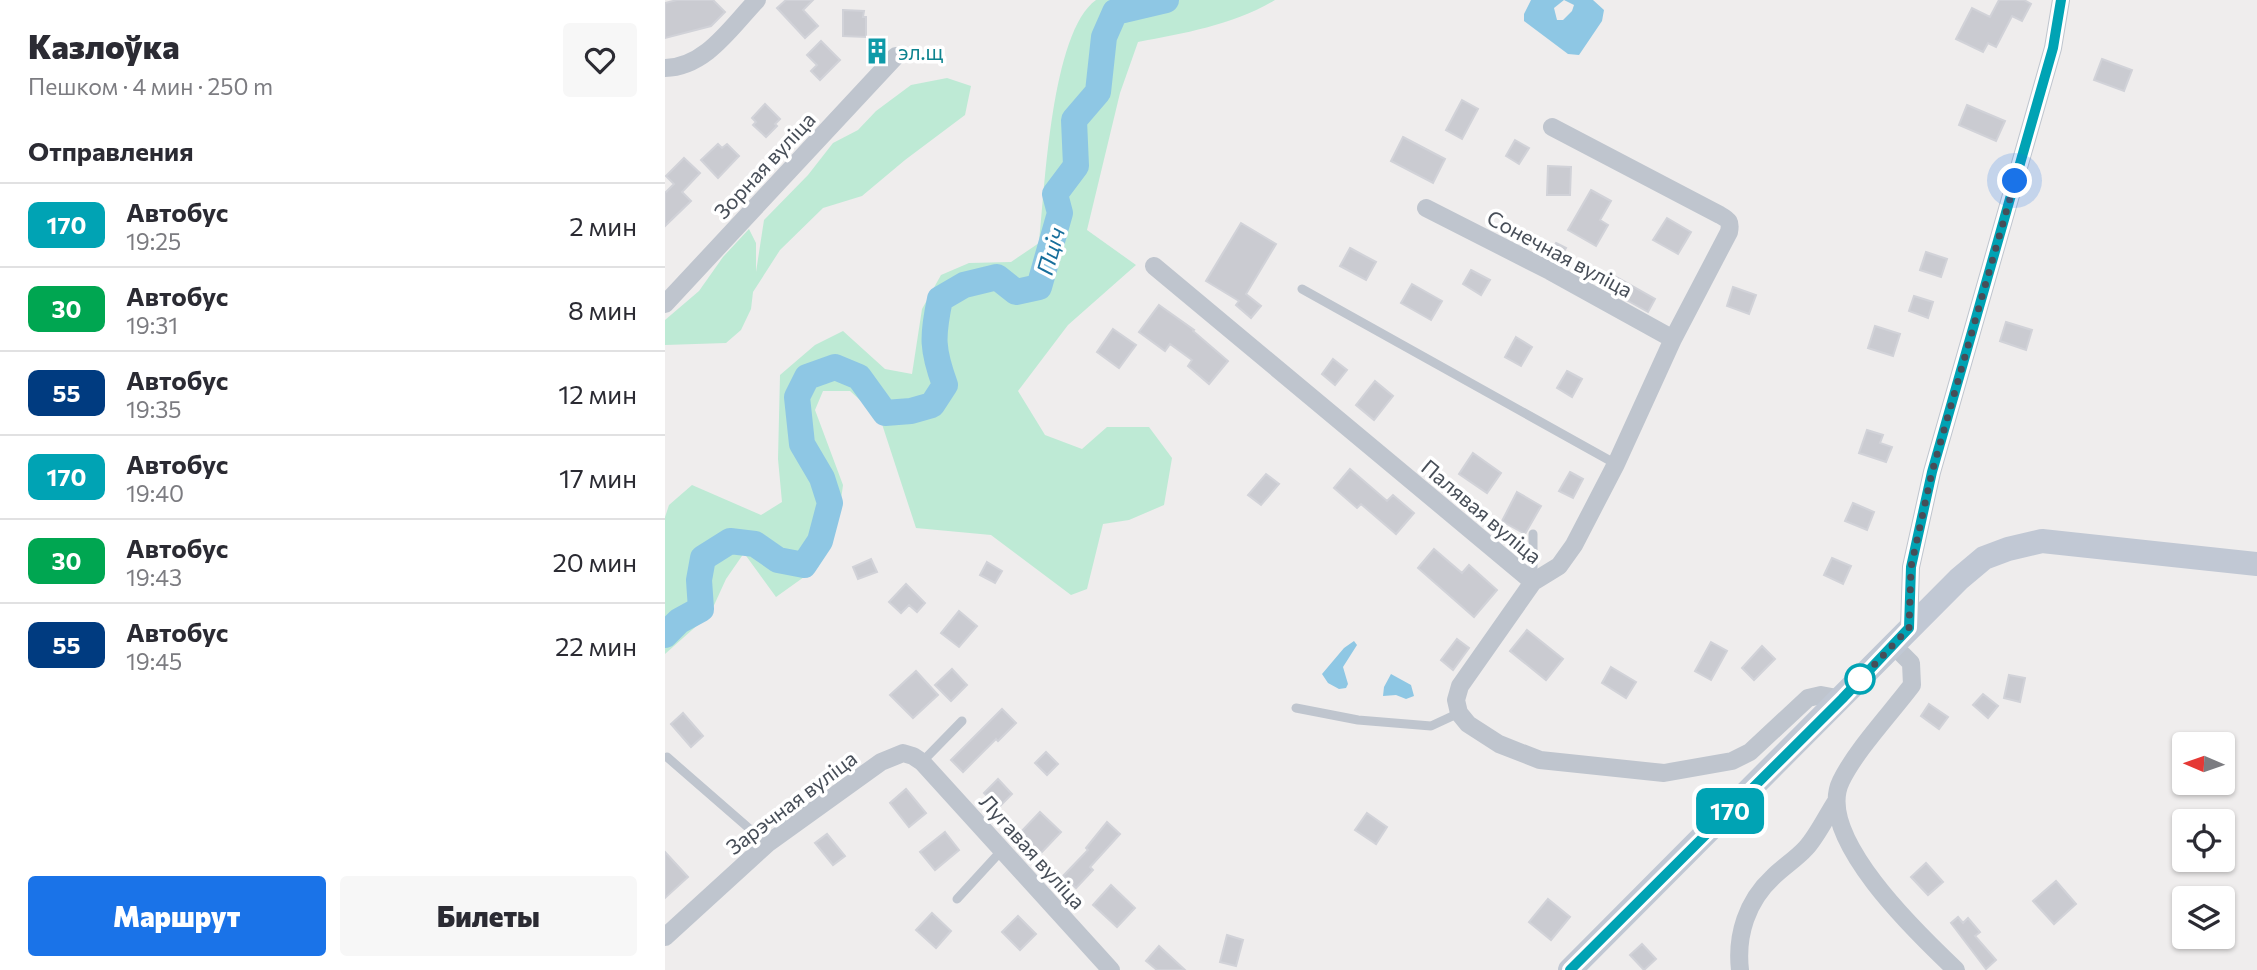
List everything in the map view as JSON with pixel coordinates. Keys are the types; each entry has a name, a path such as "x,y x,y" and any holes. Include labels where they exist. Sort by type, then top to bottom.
{"main road":[{"path":"1570,970 1842,699 1901,636 1984,558 2042,541 2257,564"}],"street":[{"path":"665,68 686,66 700,59 757,0"},
{"path":"1740,970 1742,924 1755,897 1771,878 1807,848 1835,803 1841,781 1867,742 1912,685 1911,663 1901,636 1911,567 1932,472 2053,48 2061,0"},
{"name":"Зорная вуліца","path":"665,304 896,56"},
{"path":"1533,582 1559,566 1574,545 1616,464 1673,340 1729,232 1730,224 1728,219 1552,127"},
{"name":"Сонечная вуліца","path":"1426,208 1550,271 1673,340"},
{"name":"Палявая вуліца","path":"1154,266 1533,582 1460,686 1456,700 1459,713"},
{"path":"1459,713 1468,724 1499,744 1540,760 1664,773 1732,761 1750,752 1808,698 1821,695 1842,699"},
{"name":"Зарэчная вуліца","path":"665,937 767,844 892,756 913,755 922,762"},
{"name":"Лугавая вуліца","path":"922,762 1111,970"},
{"path":"1835,803 1843,831 1871,878 1910,926 1956,970"}],"lane":[{"path":"1302,289 1616,464"},
{"path":"1533,534 1533,582"},
{"path":"1296,708 1358,720 1431,726 1459,713"},
{"path":"922,762 962,721"},
{"path":"667,757 767,844"},
{"path":"957,900 1002,850"}],"green space":[{"path":"1096,0 1275,0 1226,22 1138,42 1120,93 1087,230 1136,265 1068,325 1018,391 1045,435 1082,449 1107,427 1149,427 1172,458 1164,505 1129,520 1103,524 1087,589 1071,595 991,535 916,528 880,418 850,391 823,391 815,410 843,485 839,514 818,567 776,597 744,553 726,579 710,614 665,654 665,517 669,505 692,485 761,515 782,502 778,459 780,375 815,345 843,331 885,369 912,374 922,309 941,275 969,263 1011,262 1039,243 1048,150 1060,76 1069,44 1081,17"},
{"path":"947,78 971,86 965,115 862,196 823,208 780,250 753,292 751,309 741,330 726,343 665,345 665,320 699,291 723,257 749,229 756,243 756,272 764,220 808,175 833,143 858,130 876,111 911,85"}],"water":[{"path":"1531,0 1564,0 1593,0 1604,10 1602,21 1579,55 1568,54 1524,21 1524,14","holes":["1564,0 1574,5 1563,20 1557,20 1554,8"]},
{"path":"1354,641 1357,645 1343,667 1348,684 1346,688 1339,689 1328,683 1322,674 1344,648"},
{"path":"1391,674 1411,685 1414,696 1406,699 1396,695 1383,696 1384,687"}],"building":[{"path":"677,0 713,0 725,12 711,26 665,38 665,3"},
{"path":"786,0 813,0 803,10 818,26 805,38 777,8"},
{"path":"1999,0 2024,0 2031,4 2022,21 2012,16 1996,47 1988,43 1983,52 1956,39 1972,8 1990,17"},
{"path":"843,10 864,11 866,37 843,36"},
{"path":"821,41 840,60 820,80 811,71 817,65 807,55"},
{"path":"2102,59 2132,70 2124,91 2094,80"},
{"path":"1462,100 1478,109 1462,139 1446,130"},
{"path":"765,104 780,119 766,137 753,125 756,122 752,118"},
{"path":"1967,105 2005,121 1996,141 1959,125"},
{"path":"1403,137 1445,159 1433,183 1391,161"},
{"path":"1515,140 1529,148 1519,164 1506,156"},
{"path":"718,144 722,148 727,144 739,156 718,178 701,160"},
{"path":"684,158 700,173 682,192 691,201 665,226 665,193 674,184 666,176"},
{"path":"1548,166 1571,167 1570,195 1547,195"},
{"path":"1591,190 1611,201 1600,220 1608,225 1596,246 1568,230"},
{"path":"1667,218 1691,232 1678,254 1653,240"},
{"path":"1241,223 1276,244 1246,294 1261,306 1251,318 1236,305 1239,301 1206,281"},
{"path":"1556,243 1566,248 1558,262 1548,257"},
{"path":"1350,248 1376,262 1366,280 1340,266"},
{"path":"1926,252 1947,259 1941,277 1920,270"},
{"path":"1471,270 1490,280 1481,295 1463,284"},
{"path":"1613,275 1655,299 1648,312 1605,288"},
{"path":"1412,284 1442,301 1431,320 1401,303"},
{"path":"1733,287 1756,295 1749,314 1727,306"},
{"path":"1914,296 1933,302 1928,318 1909,311"},
{"path":"1159,305 1194,330 1228,361 1209,384 1188,366 1192,360 1170,344 1165,351 1139,332"},
{"path":"2006,322 2032,330 2026,350 2000,341"},
{"path":"1875,326 1900,334 1893,356 1868,348"},
{"path":"1113,329 1136,345 1119,368 1097,352"},
{"path":"1516,337 1532,347 1521,366 1505,357"},
{"path":"1333,359 1347,370 1335,385 1322,374"},
{"path":"1567,371 1582,379 1572,397 1557,388"},
{"path":"1375,381 1393,396 1374,420 1356,405"},
{"path":"1867,430 1883,435 1880,443 1892,447 1886,462 1859,453"},
{"path":"1473,453 1501,473 1487,493 1459,474"},
{"path":"1350,469 1387,501 1393,495 1414,513 1396,534 1361,504 1357,508 1334,488"},
{"path":"1570,472 1583,479 1573,498 1559,491"},
{"path":"1266,474 1279,484 1261,505 1248,495"},
{"path":"1517,492 1541,506 1525,534 1502,521"},
{"path":"1853,503 1874,512 1867,530 1845,521"},
{"path":"1434,549 1462,573 1469,565 1497,590 1474,617 1418,568"},
{"path":"1832,558 1851,566 1843,584 1824,575"},
{"path":"871,559 877,572 858,579 853,567"},
{"path":"987,562 1002,571 995,583 980,575"},
{"path":"906,584 925,603 917,612 909,605 901,613 889,602"},
{"path":"959,611 977,626 959,647 941,633"},
{"path":"1527,630 1563,659 1546,680 1510,651"},
{"path":"1457,639 1469,648 1453,670 1441,660"},
{"path":"1711,642 1727,651 1711,680 1695,671"},
{"path":"1762,646 1775,659 1754,680 1742,668"},
{"path":"1611,667 1636,682 1626,698 1602,683"},
{"path":"952,669 967,685 951,701 935,685"},
{"path":"916,671 938,695 913,718 890,695"},
{"path":"2009,675 2025,678 2020,702 2004,698"},
{"path":"1983,694 1998,706 1988,718 1973,705"},
{"path":"1929,704 1948,717 1939,729 1921,716"},
{"path":"1002,709 1016,723 963,772 951,760"},
{"path":"683,713 703,736 691,747 671,724"},
{"path":"1046,752 1058,764 1047,775 1035,763"},
{"path":"998,779 1012,794 998,808 984,793"},
{"path":"906,789 926,813 909,827 890,803"},
{"path":"1040,812 1061,832 1039,855 1018,835"},
{"path":"1367,813 1387,827 1376,844 1355,830"},
{"path":"1107,822 1120,834 1090,867 1093,870 1076,888 1063,876 1088,850 1086,848"},
{"path":"945,832 959,850 935,870 920,852"},
{"path":"827,834 845,856 833,865 815,843"},
{"path":"665,852 688,877 665,898"},
{"path":"1926,863 1943,882 1928,895 1911,877"},
{"path":"2056,881 2076,904 2054,924 2033,901"},
{"path":"1111,885 1135,908 1117,927 1093,905"},
{"path":"1548,899 1570,917 1551,940 1529,922"},
{"path":"932,913 951,931 936,948 916,930"},
{"path":"1018,916 1036,934 1020,950 1002,932"},
{"path":"1958,917 1963,923 1968,918 1980,932 1975,936 1996,960 1986,969 1951,923"},
{"path":"1227,935 1243,940 1236,966 1220,962"},
{"path":"1642,944 1656,959 1644,970 1630,955"},
{"path":"1159,946 1185,970 1157,970 1146,961"}],"waterway":[{"name":"Пціч","path":"665,635 679,621 701,609 699,580 703,558 730,541 755,544 778,560 804,565 820,541 830,503 822,478 802,444 797,397 807,377 835,367 859,377 885,413 911,411 932,405 945,385 935,343 940,299 964,285 997,277 1016,292 1039,287 1060,213 1055,194 1076,166 1074,120 1098,92 1104,37 1115,12 1166,0"}],"bus line":[{"name":"170","path":"1570,970 1842,699 1909,628 1911,567 1932,472 2053,48 2061,0"}],"place":[{"name":"эл.щ","path":"877,51"}],"route":[{"path":"1860,679 1859,681 1909,628 1911,567 1932,472 2015,181"}]}
